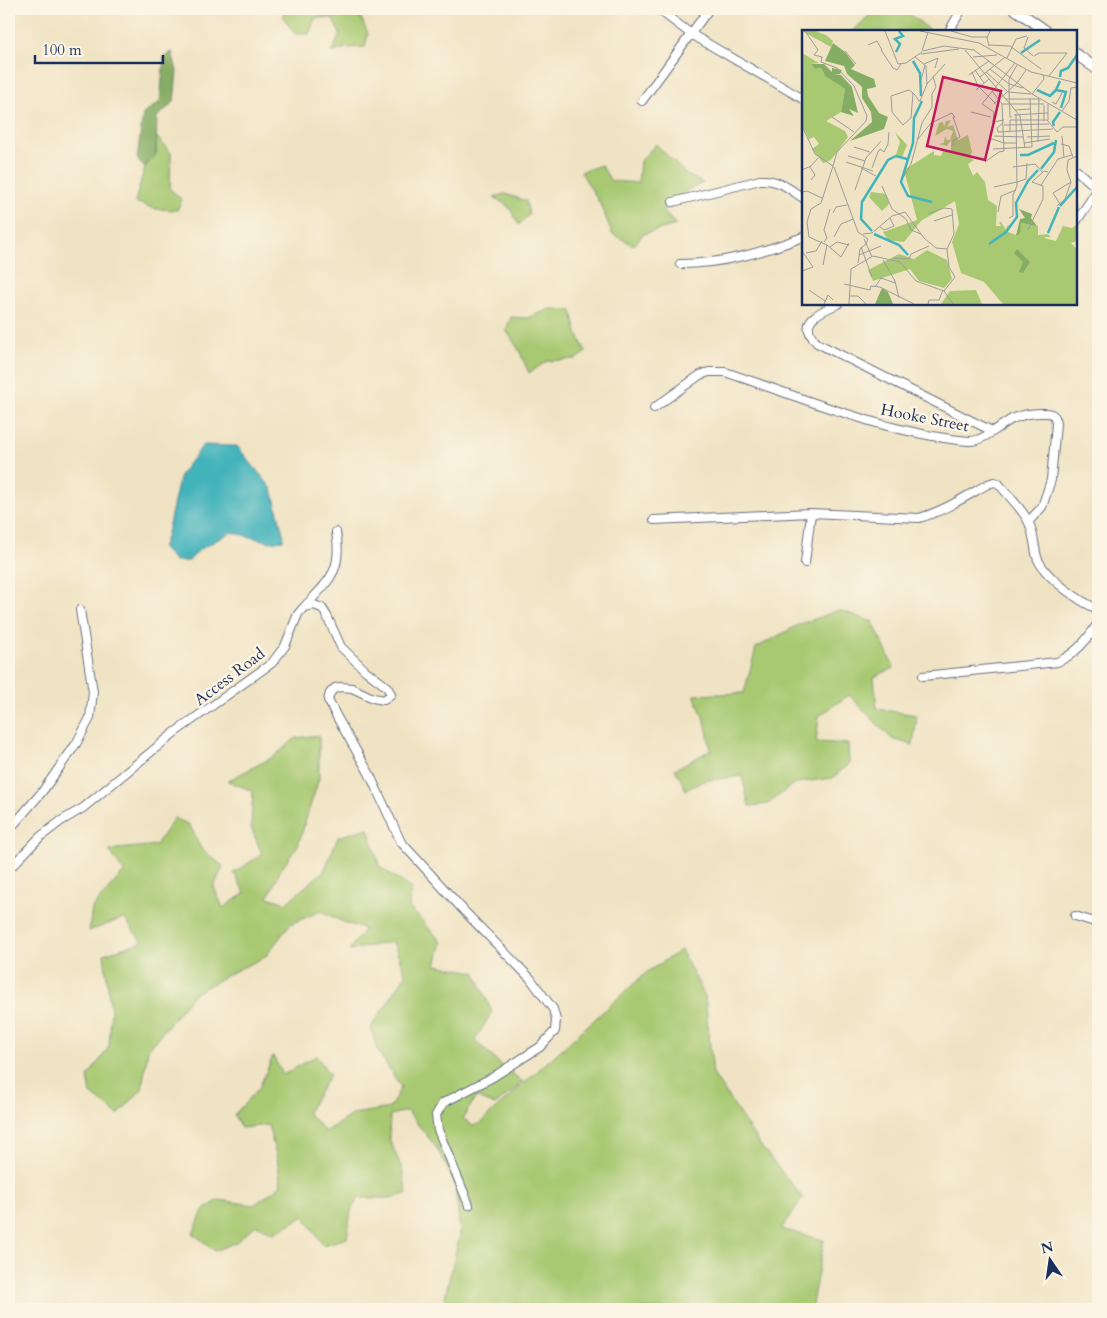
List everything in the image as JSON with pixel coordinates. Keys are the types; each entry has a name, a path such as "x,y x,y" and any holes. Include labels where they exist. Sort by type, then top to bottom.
{"street":[{"path":"658,9 691,34 802,98"},
{"path":"642,101 709,9"},
{"path":"950,30 962,9"},
{"path":"1015,9 1045,30"},
{"path":"1077,55 1098,70"},
{"path":"1077,171 1098,189 1077,220"},
{"path":"672,202 760,180 772,180 782,184 802,197"},
{"path":"680,264 722,262 760,252 802,237"},
{"name":"Hooke Street","path":"836,305 816,314 810,320 808,329 811,337 817,343 992,431"},
{"name":"Hooke Street","path":"654,408 700,374 725,372 872,421 923,434 972,441 992,431"},
{"path":"992,431 1022,416 1050,413 1055,416 1056,435 1051,480 1042,507 1029,521"},
{"path":"654,520 811,513 919,518 955,503 994,482 998,483 1029,521 1037,558 1041,565 1068,592 1098,609"},
{"path":"804,563 811,513"},
{"name":"Access Road","path":"9,869 40,836 83,808 174,733 272,663 285,646 298,614 327,583 334,570 339,550 336,532"},
{"path":"304,607 314,605 322,608 340,647 387,687 391,694 384,700 374,698 352,688 341,686 335,688 330,693 328,700 369,773 401,842 466,913 530,978 553,1009 556,1020 555,1031 540,1047 493,1077 443,1103 436,1116 438,1130 470,1205"},
{"path":"9,830 42,792 76,744 90,718 93,692 80,610"},
{"path":"923,676 1057,662 1077,650 1098,623"},
{"path":"1075,916 1098,923"}],"green space":[{"path":"284,9 357,9 368,34 365,47 345,48 332,53 340,34 332,18 315,18 309,34 295,34 283,17"},
{"path":"876,9 903,9 930,30 854,30"},
{"path":"172,52 177,71 174,102 157,117 156,154 145,167 137,159 143,114 160,102 164,57"},
{"path":"156,136 171,153 170,189 182,200 177,210 156,209 135,202 145,167 156,154"},
{"path":"656,144 687,175 703,183 682,193 663,211 676,225 643,234 634,245 612,234 602,207 581,172 601,165 611,181 638,183 640,161"},
{"path":"505,194 526,201 529,215 519,225 509,207 494,197"},
{"path":"550,309 572,310 577,333 586,352 576,359 547,361 529,373 519,350 506,330 511,317 528,318"},
{"path":"839,610 873,622 894,668 874,677 877,709 917,715 913,745 892,739 849,695 819,716 816,742 848,744 849,764 833,778 795,783 768,804 749,806 742,776 703,781 686,790 675,769 711,750 705,721 694,695 744,693 756,648 798,625"},
{"path":"319,735 319,778 298,845 280,871 268,897 286,903 324,871 338,837 368,828 380,867 412,889 409,907 442,942 436,965 475,972 492,1012 475,1040 500,1064 523,1082 495,1105 476,1097 463,1118 473,1126 480,1123 647,972 681,950 705,996 713,1074 760,1145 803,1198 781,1229 824,1240 811,1309 442,1309 460,1234 455,1183 436,1147 407,1111 390,1115 389,1138 402,1169 407,1194 390,1198 359,1198 351,1210 347,1238 323,1245 304,1216 274,1233 256,1225 236,1242 215,1251 193,1233 203,1211 218,1200 254,1205 281,1185 277,1158 268,1125 241,1128 234,1115 259,1088 273,1056 283,1075 316,1056 330,1075 307,1112 325,1132 353,1114 390,1108 401,1087 376,1048 371,1027 406,975 393,942 349,950 365,929 345,923 321,911 290,924 265,957 231,973 194,994 148,1049 142,1089 118,1115 91,1094 88,1077 109,1047 111,1012 104,954 142,942 124,918 89,931 92,908 124,872 109,850 156,845 174,818 190,825 201,849 223,866 214,887 223,908 245,893 234,873 262,854 251,827 253,791 227,781 273,757 296,738"}],"water":[{"path":"203,445 237,446 272,489 284,537 283,540 270,542 231,532 199,550 189,561 175,561 162,548 180,475"}]}
